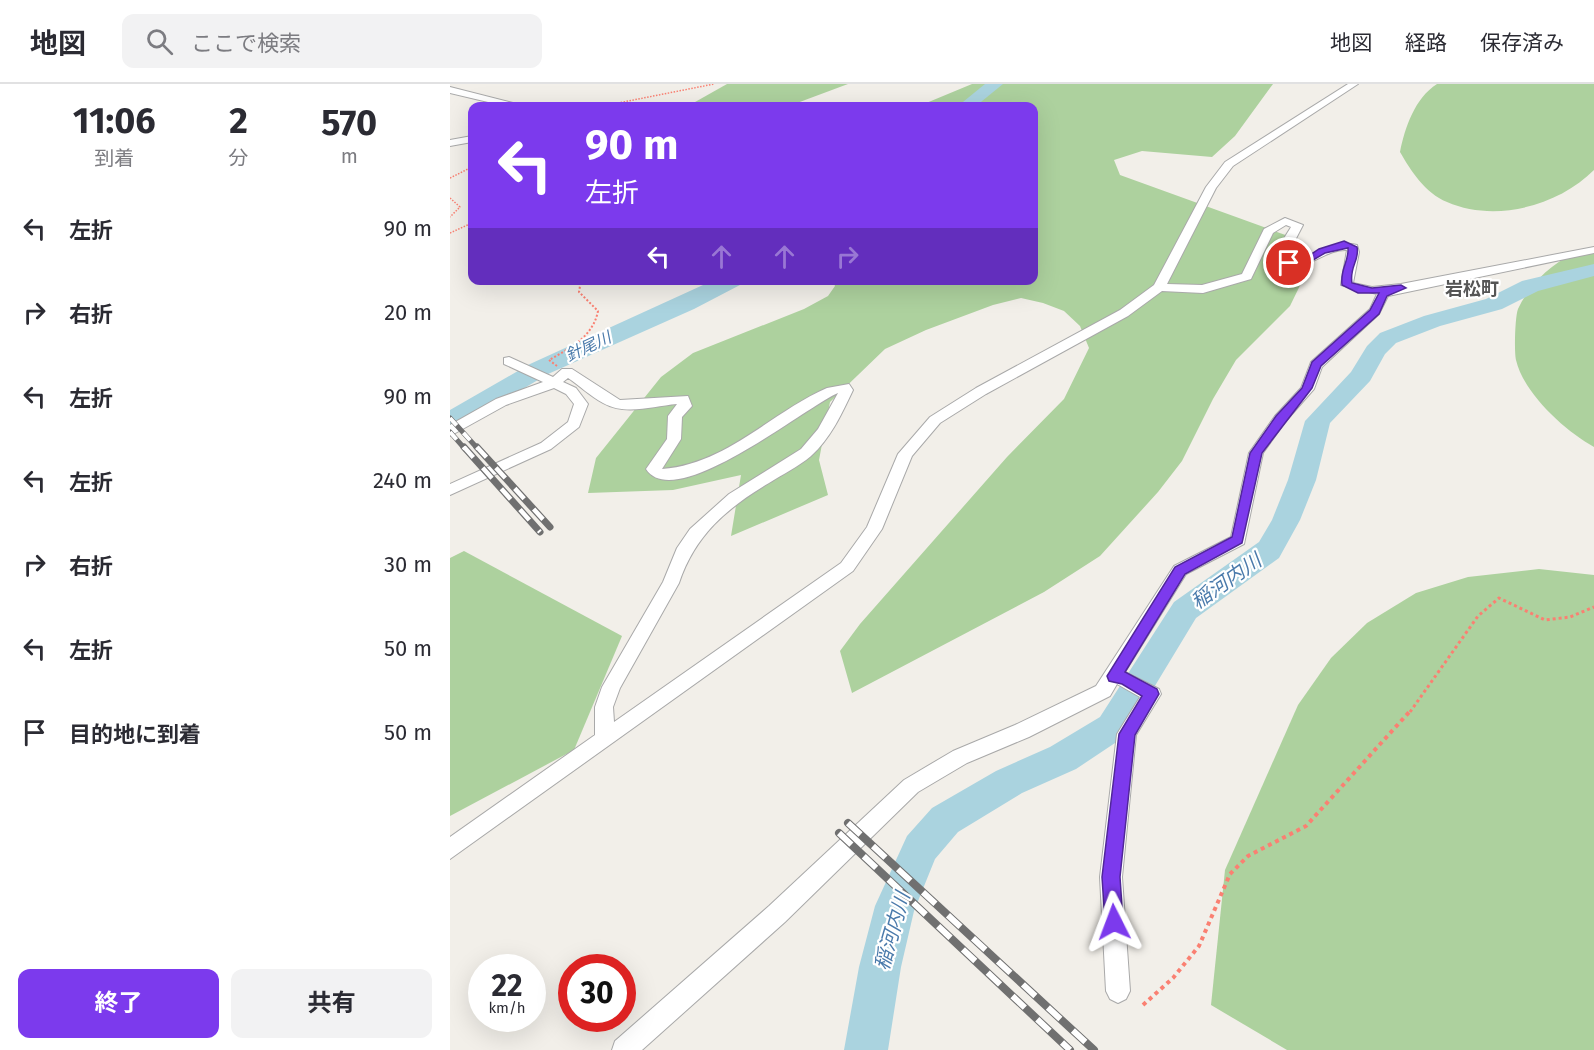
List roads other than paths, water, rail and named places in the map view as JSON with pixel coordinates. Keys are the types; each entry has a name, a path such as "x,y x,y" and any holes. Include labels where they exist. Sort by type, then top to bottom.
{"street":[{"path":"450,849 766,627 847,567 874,528 905,454 935,420 1124,313 1159,287 1211,187 1229,164 1354,84"},
{"path":"450,90 498,102"},
{"path":"450,143 468,140"},
{"path":"1159,287 1203,289 1247,276 1268,231 1285,221 1297,225 1284,252 1284,258 1289,263 1303,264 1322,251 1344,244 1353,247 1354,253 1345,272 1347,285 1358,290 1401,288 1594,250"},
{"path":"624,1050 777,914 911,786 960,757 1022,731 1103,691 1120,677 1180,570 1238,540 1256,453 1280,419 1307,388 1316,365 1375,311 1383,294 1401,288"},
{"path":"450,490 546,447 574,424 580,404 571,391 509,361"},
{"path":"450,430 501,402 552,382 567,372 612,402 629,405 665,399 682,399 685,406 675,416 674,439 653,469 658,474 677,474 716,462 818,397 838,388 844,387 846,390 831,422 806,452 728,501 697,528 675,566 666,592 611,687 604,707 605,738"},
{"path":"1118,991 1111,877 1125,746 1127,734 1152,694 1120,677"}],"waterway":[{"name":"針尾川","path":"971,102 995,84"},
{"name":"稲河内川","path":"866,1050 880,967 895,906 906,887 920,849 945,820 1009,782 1063,758 1112,727 1185,610 1269,550 1286,520 1302,480 1318,421 1361,376 1375,351 1388,338 1432,321 1494,304 1530,286 1594,270"},
{"name":"針尾川","path":"450,421 539,369 686,304 722,285"}],"railway":[{"path":"450,418 478,449"},
{"path":"450,432 465,449"},
{"path":"464,447 540,532"},
{"path":"477,447 550,527"},
{"path":"848,823 1094,1050"},
{"path":"839,833 1070,1050"}],"district":[{"name":"岩松町","path":"1472,289"}]}
